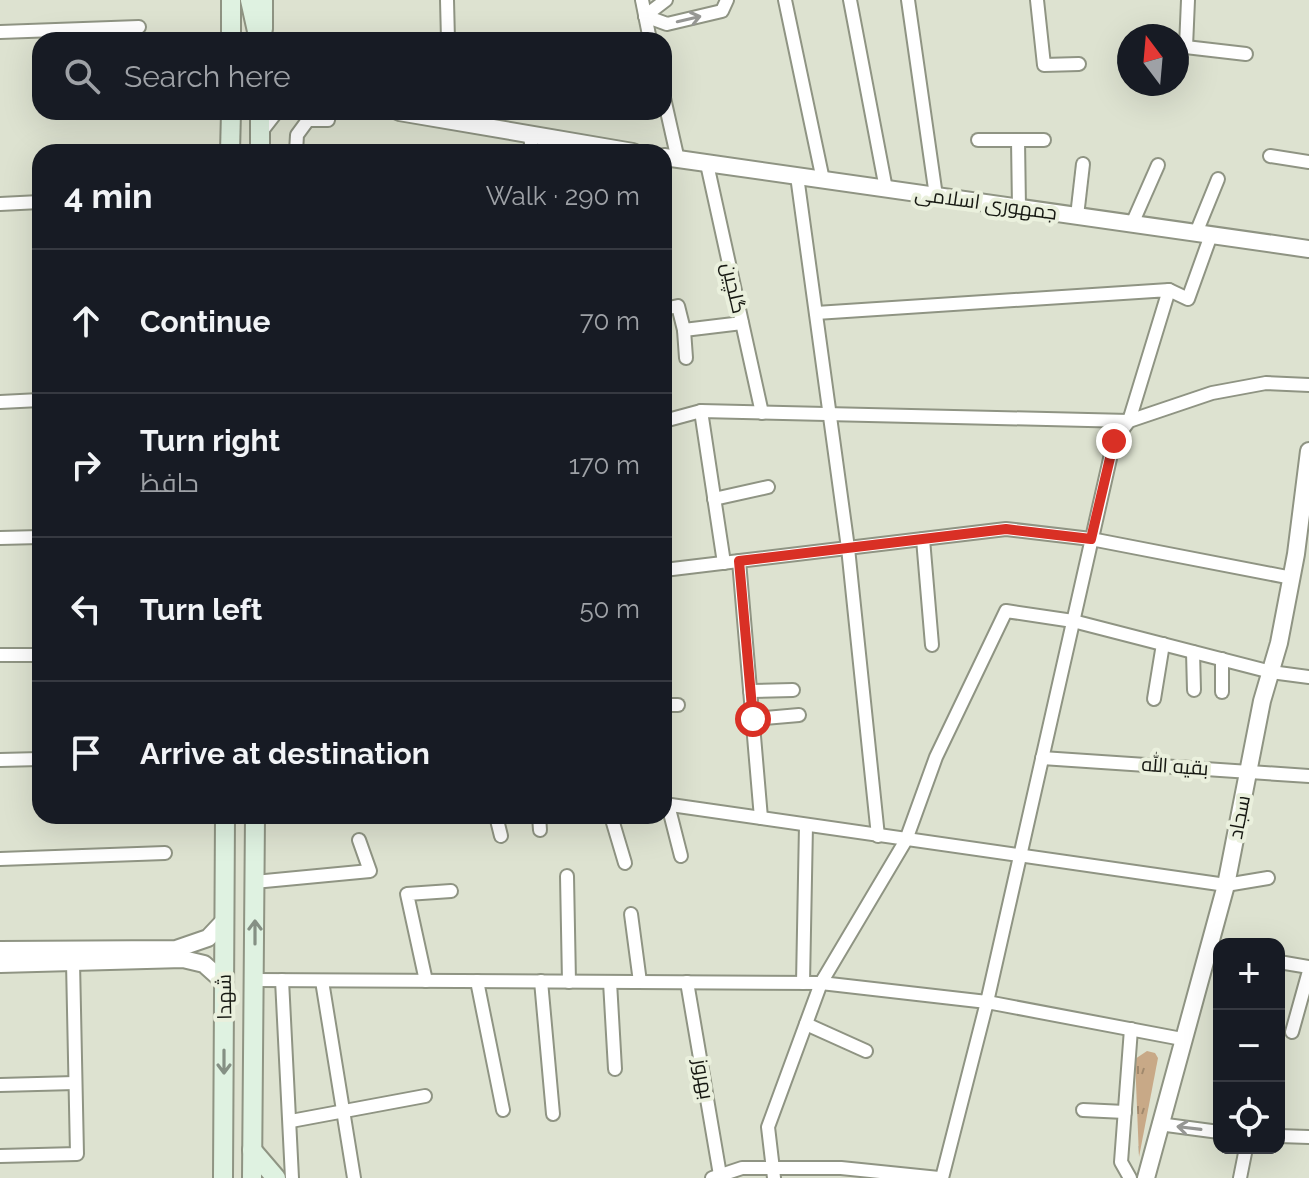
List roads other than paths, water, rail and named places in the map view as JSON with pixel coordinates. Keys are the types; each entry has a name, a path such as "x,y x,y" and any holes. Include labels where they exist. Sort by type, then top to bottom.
{"main road":[{"path":"231,0 231,32"},
{"path":"250,0 259,32"},
{"path":"261,32 263,0"},
{"path":"230,144 231,120"},
{"path":"260,121 260,144"},
{"name":"شهدا","path":"223,1178 225,824"},
{"name":"شهدا","path":"252,1178 255,824"},
{"path":"252,1150 276,1178"}],"street":[{"path":"447,0 448,32"},
{"path":"642,0 648,32"},
{"path":"645,16 666,0"},
{"path":"645,16 667,24 722,11 728,0"},
{"path":"785,0 823,180"},
{"path":"850,0 886,189"},
{"path":"908,0 936,196"},
{"path":"1037,0 1044,65 1079,64"},
{"path":"1185,24 1188,0"},
{"path":"0,32 139,27"},
{"path":"1189,48 1246,54"},
{"path":"296,144 297,135 308,120"},
{"path":"448,120 585,144"},
{"path":"667,120 669,144"},
{"path":"530,135 531,144"},
{"path":"978,140 1044,140"},
{"path":"1018,140 1019,208"},
{"path":"1270,156 1309,162"},
{"name":"جمهوری اسلامی","path":"672,158 1309,249"},
{"name":"گلچین","path":"707,164 762,413"},
{"path":"1077,216 1083,164"},
{"path":"1132,224 1158,165"},
{"path":"797,176 848,548 878,836"},
{"path":"816,313 1169,290 1188,299 1218,179"},
{"path":"0,204 32,202"},
{"path":"716,1177 742,1168 774,1173 841,1168 940,1178 987,1002 1114,441 1129,421 1169,290"},
{"path":"672,307 678,306 686,358"},
{"path":"684,330 742,323"},
{"path":"672,419 701,411 1129,421 1226,391 1266,383 1309,385"},
{"path":"0,402 32,400"},
{"path":"701,411 724,563"},
{"name":"سجاد","path":"1216,938 1247,770 1292,578 1309,451"},
{"path":"714,499 768,487"},
{"path":"672,569 1006,529 1091,539 1292,578"},
{"path":"0,538 32,537"},
{"path":"923,539 932,645"},
{"path":"739,561 761,818"},
{"path":"774,1173 768,1127 821,983 906,840 936,757 1006,611 1073,621 1271,672 1309,677"},
{"path":"1154,699 1163,644"},
{"path":"1193,652 1194,690"},
{"path":"0,655 32,655"},
{"path":"1222,659 1222,692"},
{"path":"750,691 793,690"},
{"path":"672,705 678,705"},
{"path":"753,719 799,715"},
{"name":"بقیه الله","path":"1042,758 1309,776"},
{"path":"0,760 32,759"},
{"path":"672,805 1226,885 1268,878"},
{"path":"498,824 501,836"},
{"path":"540,824 540,830"},
{"path":"613,824 625,863"},
{"path":"672,824 681,856"},
{"path":"803,983 806,825"},
{"path":"254,882 370,871 359,840"},
{"path":"0,859 165,853"},
{"path":"567,876 569,982"},
{"path":"426,981 407,894 451,891"},
{"path":"631,914 640,982"},
{"path":"0,964 176,949 208,938 224,921"},
{"path":"0,950 82,958 183,959 204,964 223,981"},
{"name":"سجاد","path":"1146,1178 1182,1039 1213,952"},
{"path":"0,1156 77,1154 75,1083 82,958"},
{"path":"1285,963 1309,969 1292,1032"},
{"path":"255,980 821,983 987,1002 1182,1039"},
{"path":"282,980 292,1178"},
{"path":"322,981 354,1178"},
{"path":"477,981 503,1110"},
{"path":"541,981 553,1114"},
{"path":"610,982 615,1069"},
{"name":"بهروز","path":"687,982 716,1177"},
{"path":"806,1024 866,1051"},
{"path":"1130,1178 1121,1162 1131,1029"},
{"path":"0,1085 75,1083"},
{"path":"291,1121 425,1096"},
{"path":"1083,1110 1125,1112"},
{"path":"1159,1124 1213,1131"},
{"path":"1285,1136 1309,1137"},
{"path":"1240,1178 1245,1154"}]}
